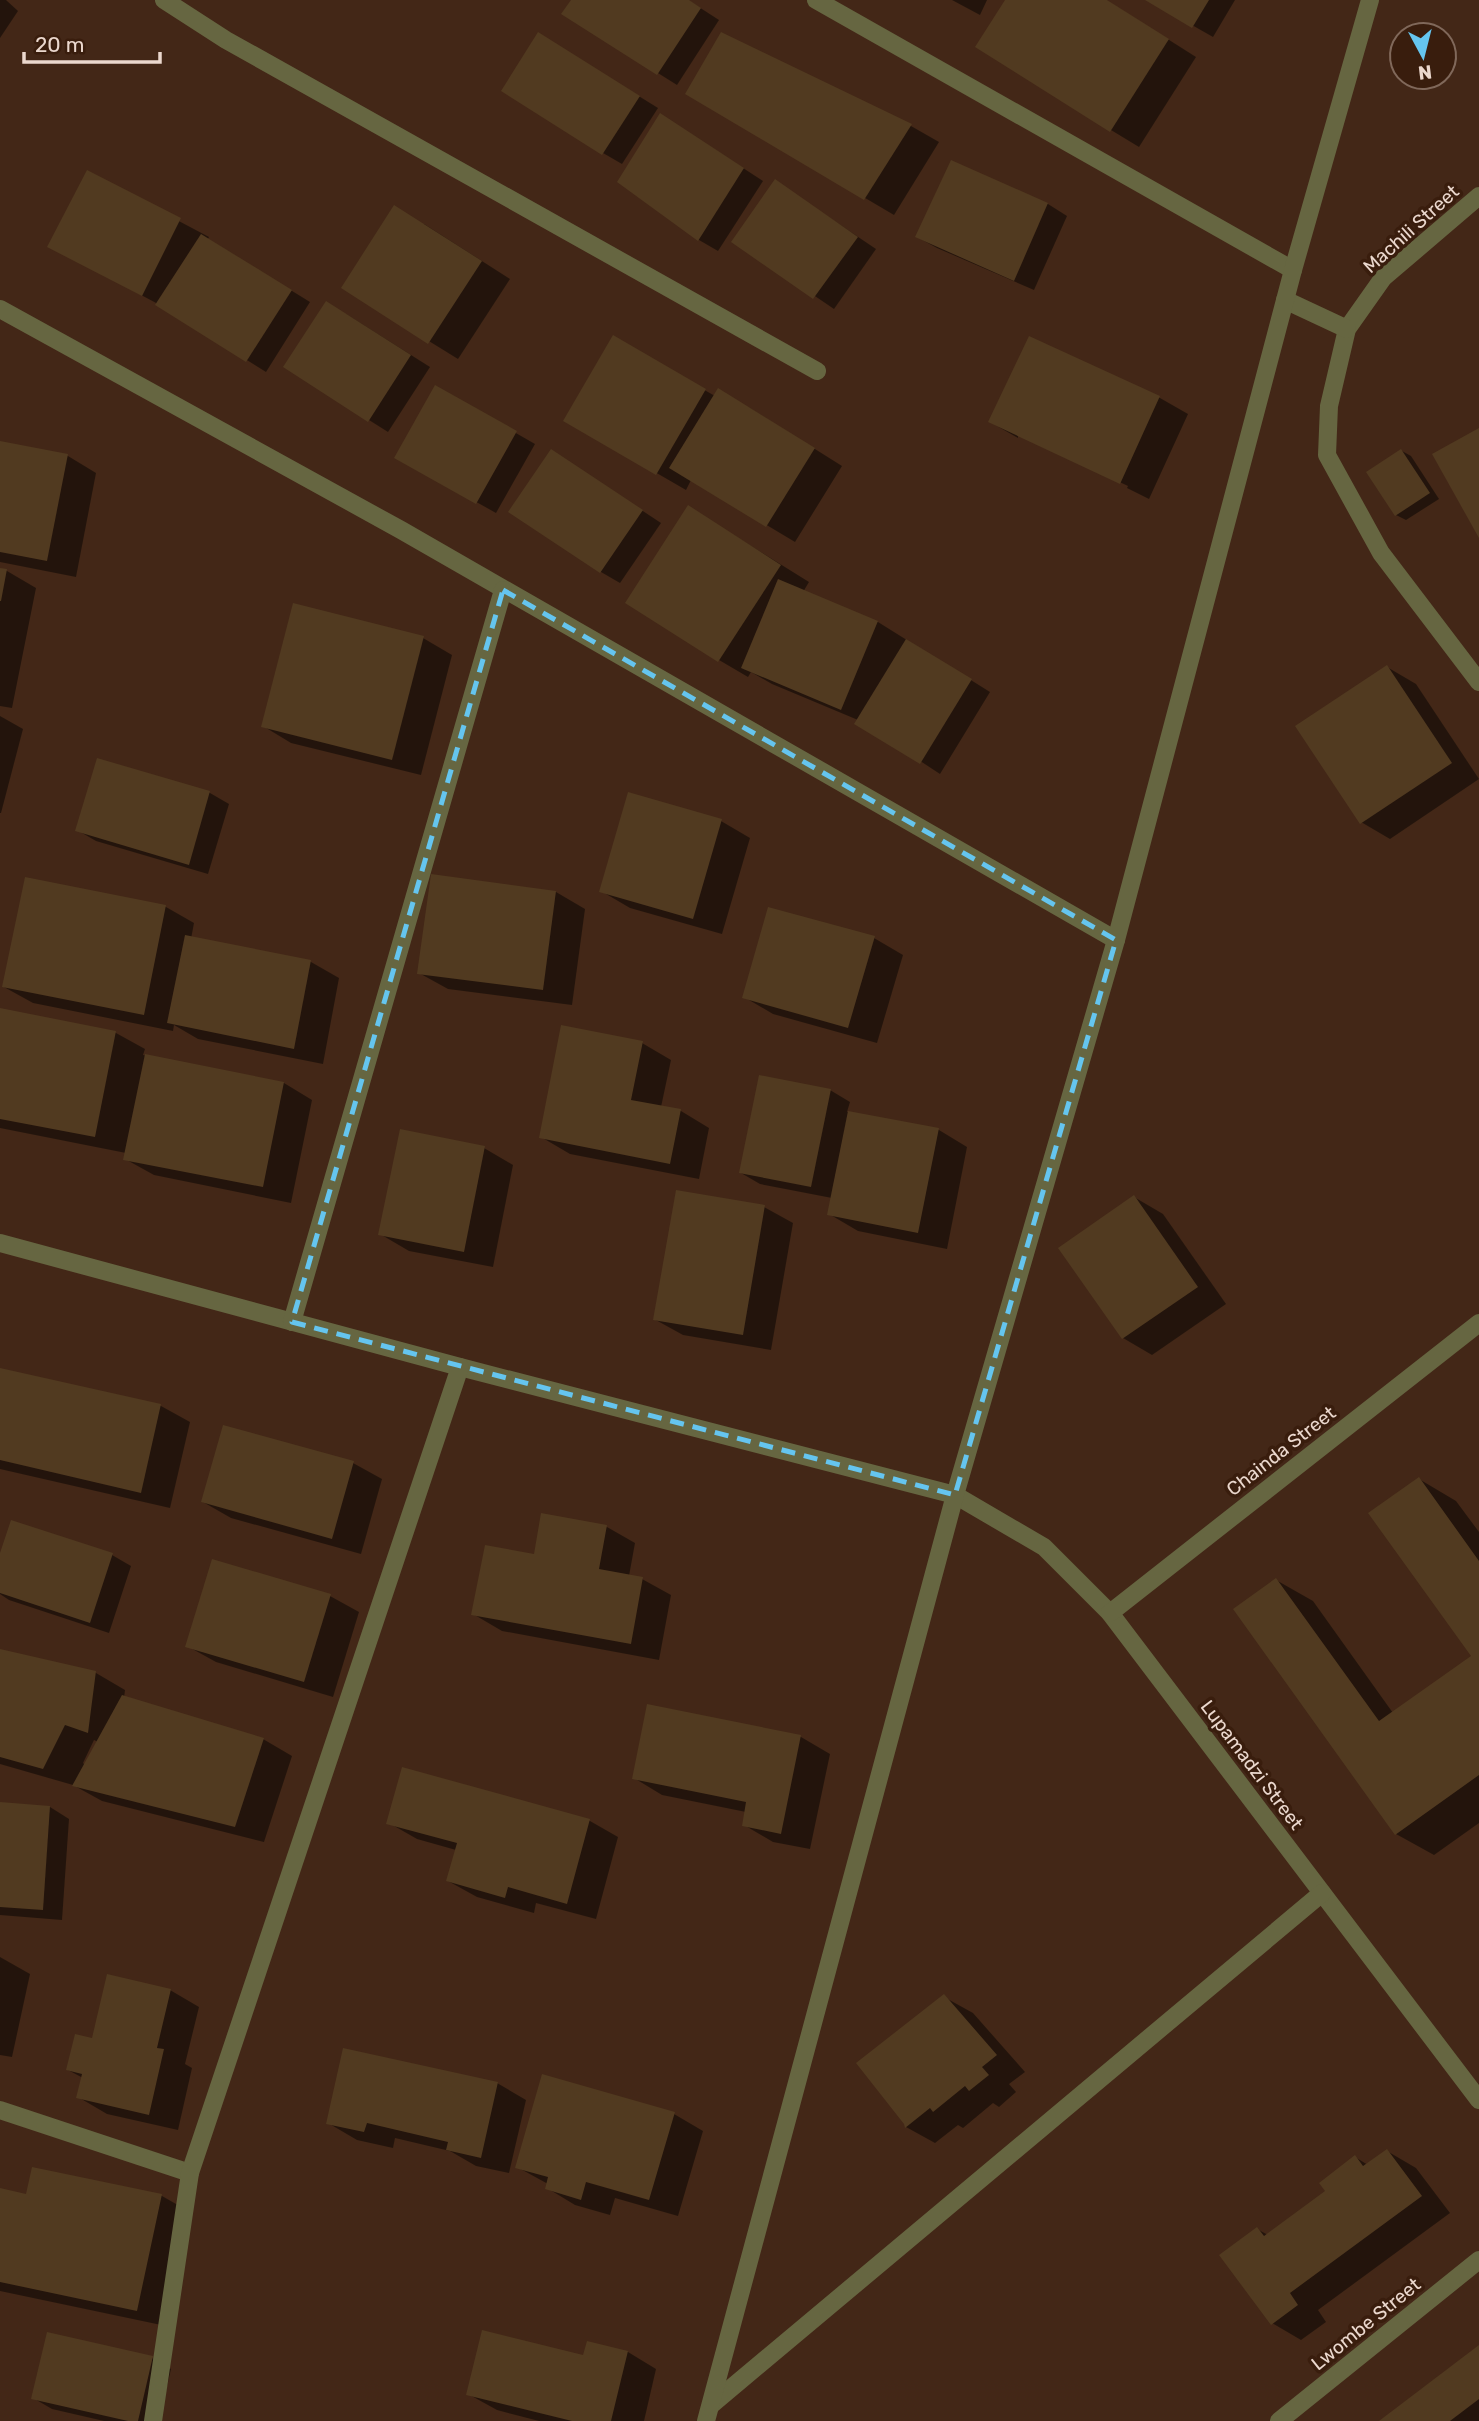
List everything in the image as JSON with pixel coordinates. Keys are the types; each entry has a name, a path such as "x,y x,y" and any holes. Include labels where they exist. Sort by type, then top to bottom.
{"street":[{"path":"164,0 226,40 817,372"},
{"path":"816,0 1293,270"},
{"path":"709,2413 955,1495 1116,940 1293,270 1370,0"},
{"name":"Machili Street","path":"1479,196 1383,278 1347,329 1329,406 1327,455 1381,553 1479,682"},
{"path":"1285,300 1347,329"},
{"path":"0,309 401,530 1116,940"},
{"path":"292,1322 503,590"},
{"name":"Lupamadzi Street","path":"0,1243 460,1367 955,1495 1044,1547 1110,1614 1479,2100"},
{"name":"Chainda Street","path":"1110,1614 1479,1323"},
{"path":"153,2421 190,2173 460,1367"},
{"path":"709,2413 1322,1894"},
{"path":"0,2110 190,2173"},
{"name":"Lwombe Street","path":"1279,2421 1479,2260"}],"highlighted area":[{"path":"503,590 1116,940 955,1495 292,1322"}],"building":[{"path":"571,0 689,0 701,8 657,75 561,14"},
{"path":"1005,0 1107,0 1169,39 1110,132 975,47"},
{"path":"1145,0 1209,0 1192,28"},
{"path":"538,32 640,96 602,155 501,91"},
{"path":"721,32 912,124 864,200 685,94"},
{"path":"660,113 744,168 698,241 617,182"},
{"path":"951,160 1048,203 1014,281 915,237"},
{"path":"87,170 181,218 142,296 47,247"},
{"path":"775,179 858,237 813,299 731,242"},
{"path":"394,205 482,261 428,344 341,288"},
{"path":"201,234 292,290 246,362 155,305"},
{"path":"326,301 411,355 368,422 283,367"},
{"path":"613,335 706,389 656,475 563,421"},
{"path":"1029,336 1160,396 1120,484 988,422"},
{"path":"435,385 517,431 476,504 394,458"},
{"path":"718,388 815,448 766,527 669,468"},
{"path":"1479,428 1479,538 1432,454"},
{"path":"0,441 68,454 47,561 0,552"},
{"path":"551,449 643,510 600,573 508,512"},
{"path":"1401,449 1430,493 1395,516 1366,472"},
{"path":"688,505 781,565 718,662 625,603"},
{"path":"0,568 7,569 1,601 0,601"},
{"path":"778,579 878,621 841,710 741,668"},
{"path":"293,603 424,636 392,760 261,727"},
{"path":"906,639 972,679 920,764 854,724"},
{"path":"1387,665 1452,763 1360,824 1295,726"},
{"path":"97,758 210,791 189,865 75,831"},
{"path":"628,792 722,819 693,919 599,892"},
{"path":"431,874 556,891 543,990 417,974"},
{"path":"25,877 166,905 144,1015 2,987"},
{"path":"768,907 875,936 848,1028 742,998"},
{"path":"185,935 311,960 294,1049 167,1023"},
{"path":"0,1008 116,1031 95,1137 0,1119"},
{"path":"561,1025 643,1041 631,1100 681,1109 670,1164 539,1138"},
{"path":"145,1054 284,1082 263,1187 123,1160"},
{"path":"759,1075 831,1089 811,1187 739,1173"},
{"path":"848,1111 939,1128 918,1233 827,1215"},
{"path":"400,1129 485,1146 464,1252 378,1235"},
{"path":"676,1190 765,1205 743,1335 653,1320"},
{"path":"1134,1195 1198,1287 1122,1339 1058,1248"},
{"path":"0,1368 161,1404 141,1493 0,1460"},
{"path":"223,1425 354,1461 332,1539 201,1502"},
{"path":"1419,1477 1479,1561 1479,1775 1395,1835 1233,1609 1276,1578 1379,1721 1471,1656 1368,1513"},
{"path":"541,1513 607,1525 599,1569 643,1577 631,1644 471,1615 485,1545 534,1554"},
{"path":"11,1520 113,1553 90,1623 0,1593 0,1553"},
{"path":"212,1559 331,1594 304,1682 185,1647"},
{"path":"0,1649 96,1671 88,1733 65,1725 43,1769 0,1757"},
{"path":"122,1695 264,1738 235,1827 72,1786"},
{"path":"647,1704 801,1735 781,1834 742,1826 746,1802 632,1779"},
{"path":"402,1767 590,1819 567,1904 508,1887 505,1898 446,1881 457,1843 386,1824"},
{"path":"0,1802 50,1806 43,1910 0,1907"},
{"path":"107,1974 171,1989 157,2048 164,2049 149,2115 76,2098 82,2074 66,2070 75,2034 92,2038"},
{"path":"944,1994 997,2055 982,2067 989,2075 969,2091 965,2086 933,2112 930,2108 905,2128 856,2063"},
{"path":"343,2048 498,2082 481,2158 446,2150 448,2142 367,2123 364,2132 326,2124"},
{"path":"542,2074 675,2112 649,2200 586,2182 581,2200 545,2189 548,2177 515,2168"},
{"path":"1387,2149 1422,2196 1290,2293 1298,2305 1271,2325 1219,2255 1257,2227 1264,2236 1325,2191 1319,2183 1355,2155 1363,2166"},
{"path":"32,2167 162,2194 137,2311 0,2282 0,2188 26,2194"},
{"path":"482,2330 583,2355 587,2341 628,2351 611,2421 572,2421 466,2395"},
{"path":"47,2332 153,2356 138,2421 31,2399"},
{"path":"1479,2345 1479,2399 1450,2421 1379,2421"}]}
